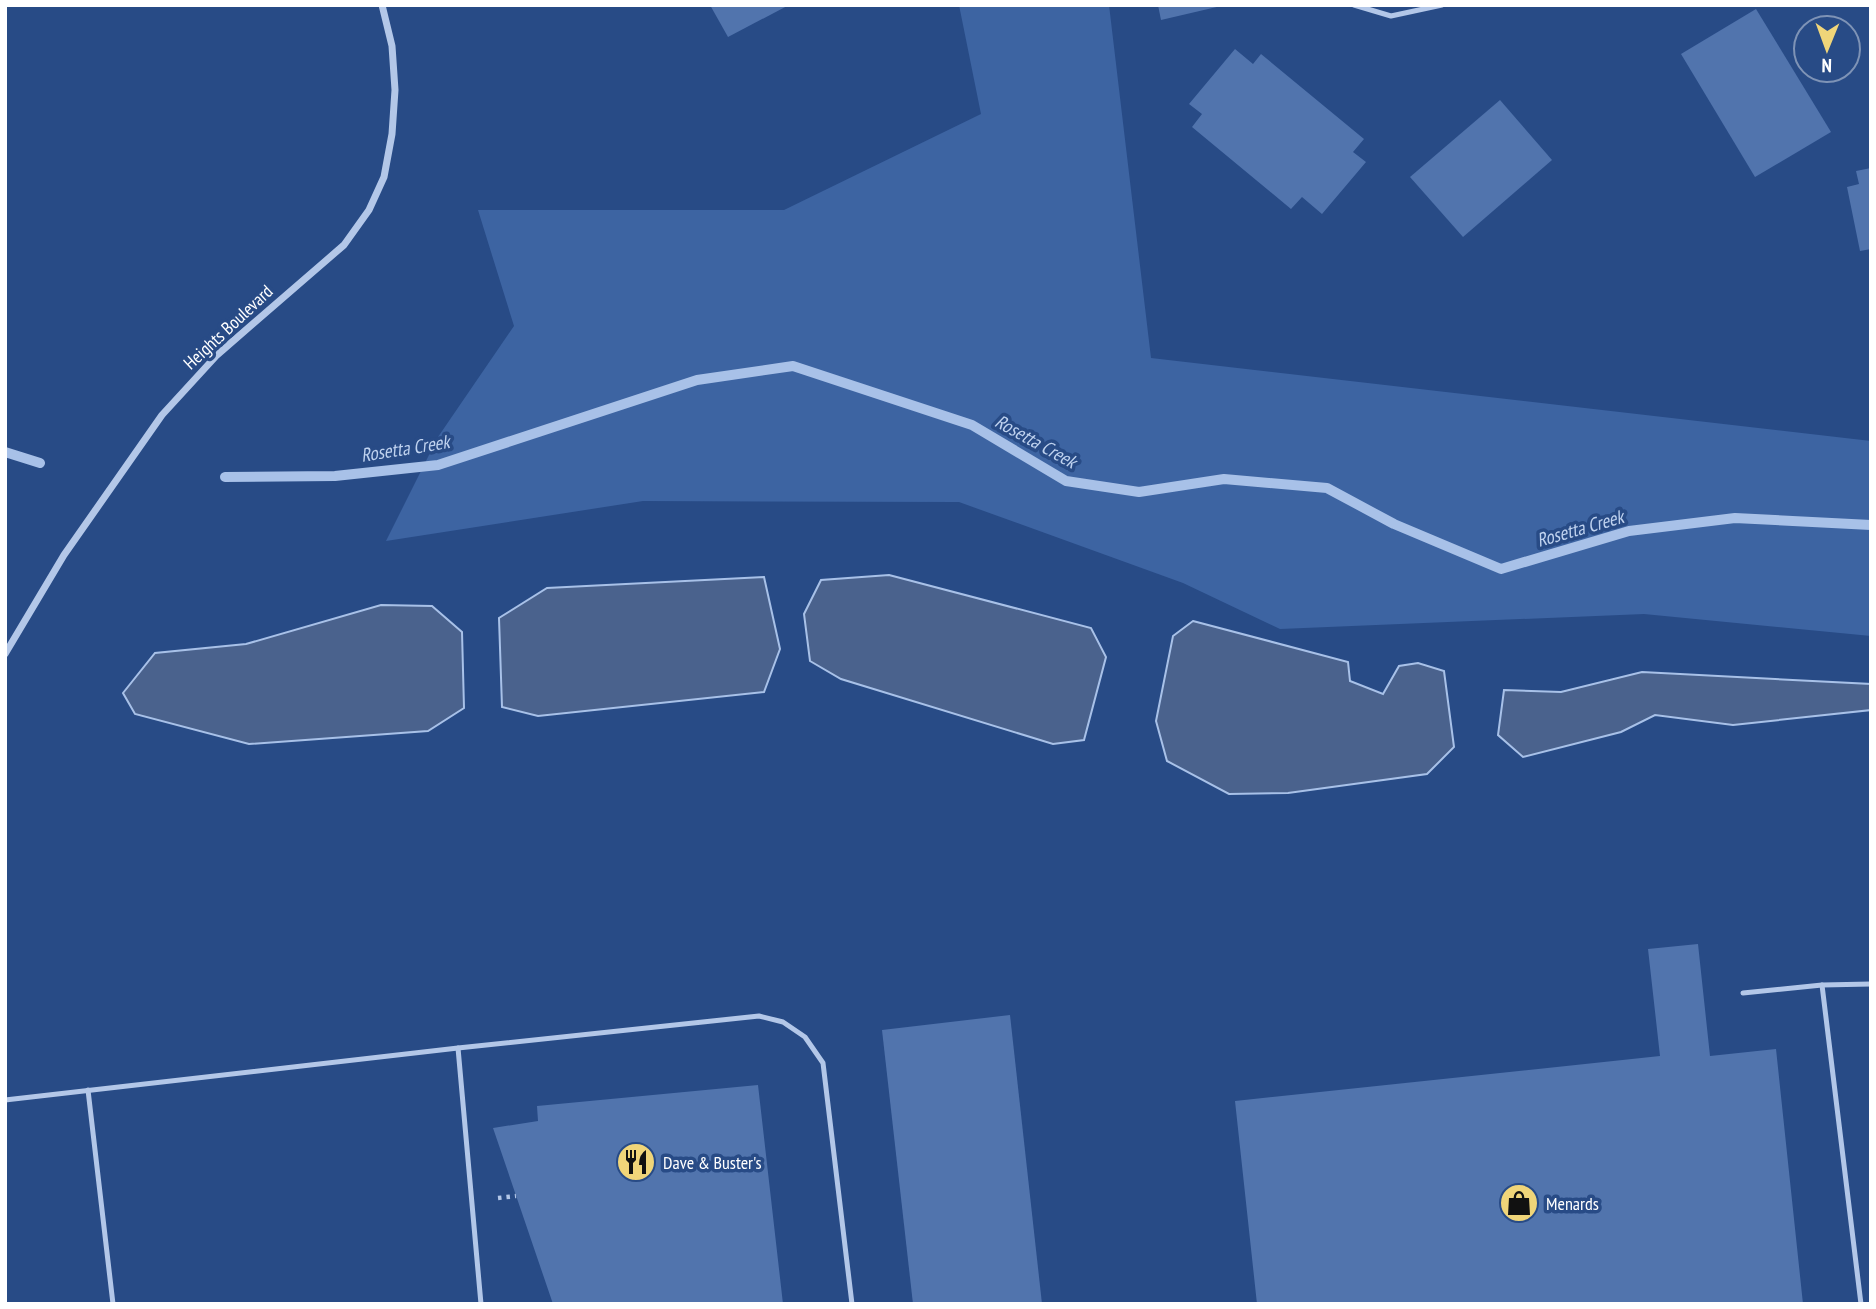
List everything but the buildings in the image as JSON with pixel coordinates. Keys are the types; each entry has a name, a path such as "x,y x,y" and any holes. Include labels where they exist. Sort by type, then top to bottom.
{"street":[{"name":"Heights Boulevard","path":"5,654 64,555 162,415 217,355 344,245 369,210 384,177 392,134 395,90 392,46 382,5"}],"lane":[{"path":"1354,5 1391,16 1442,5"},
{"path":"1822,985 1861,1304"},
{"path":"1743,993 1822,985 1871,985"},
{"path":"5,1100 759,1016 783,1022 805,1037 823,1062 852,1304"},
{"path":"458,1048 481,1304"},
{"path":"88,1090 113,1304"}],"path":[{"path":"498,1198 516,1196"}],"shaded area":[{"path":"959,5 1109,5 1151,358 1871,441 1871,636 1644,614 1280,629 1183,583 959,502 643,501 386,541 438,437 514,326 478,210 784,210 981,114"},
{"path":"889,575 1091,628 1106,657 1084,740 1053,744 841,679 810,661 804,614 821,580"},
{"path":"764,577 780,649 764,692 538,716 502,707 499,618 547,588"},
{"path":"381,605 432,606 462,632 464,708 428,731 249,744 135,714 123,693 155,653 246,644"},
{"path":"1193,621 1348,662 1350,681 1383,694 1399,666 1418,663 1444,671 1454,747 1427,774 1288,793 1229,794 1167,761 1156,721 1173,636"},
{"path":"1642,672 1871,684 1871,710 1733,725 1655,715 1621,732 1523,757 1498,735 1504,690 1561,692"}],"waterway":[{"name":"Rosetta Creek","path":"225,477 335,476 438,465 697,380 793,366 972,425 1066,481 1139,492 1224,479 1327,488 1394,524 1501,569 1629,531 1735,518 1871,525"},
{"name":"Rosetta Creek","path":"5,452 40,463"}],"place":[{"name":"Dave & Buster's","path":"636,1162"},
{"name":"Menards","path":"1519,1203"}]}
